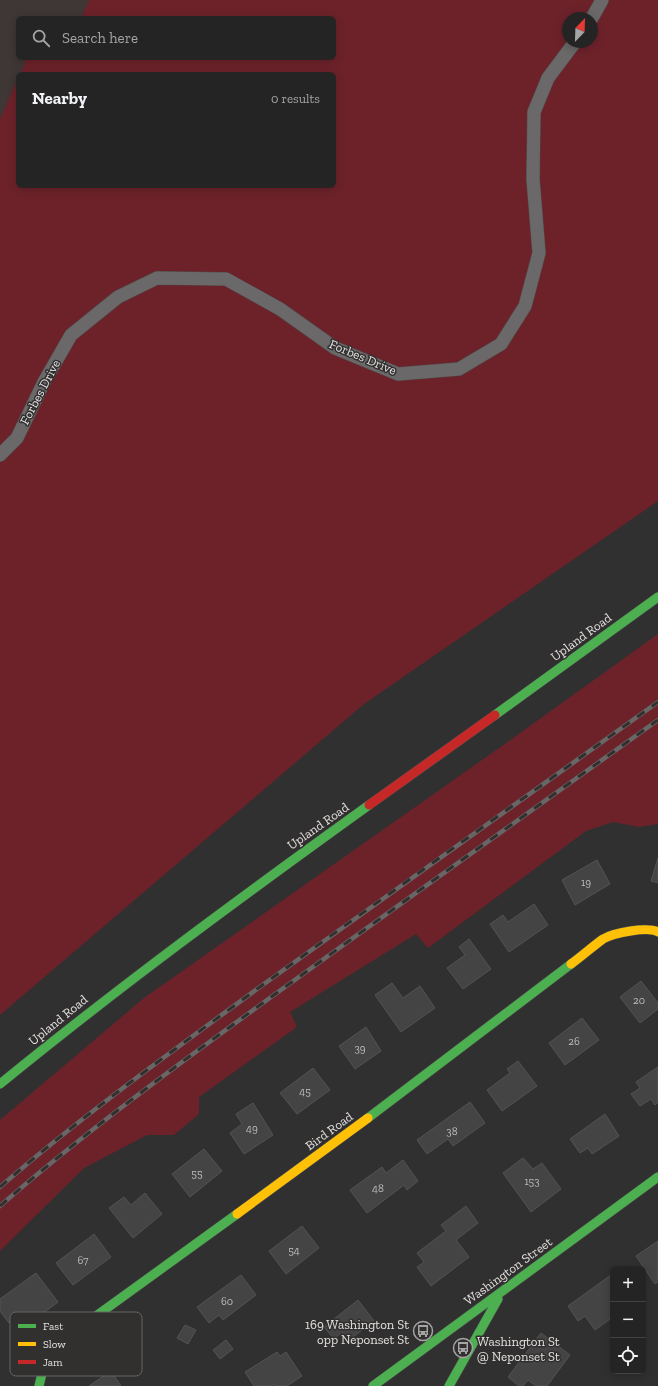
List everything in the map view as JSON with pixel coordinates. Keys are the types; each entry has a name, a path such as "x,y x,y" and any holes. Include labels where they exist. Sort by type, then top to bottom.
{"street":[{"name":"Upland Road","path":"0,1084 94,1008 204,925 658,597"},
{"name":"Bird Road","path":"101,1312 341,1138 605,938 634,930 655,930 658,932"},
{"name":"Washington Street","path":"374,1386 658,1177"},
{"path":"449,1386 503,1291"},
{"path":"388,1375 396,1382"},
{"name":"Bird Road","path":"40,1386 42,1376"}],"lane":[{"path":"597,12 602,0"},
{"name":"Forbes Drive","path":"0,455 16,438 44,382 71,335 118,296 157,278 226,279 280,309 335,348 398,374 459,368 501,344 525,306 539,253 533,179 534,112 548,78 570,48"}],"shaded area":[{"path":"0,0 89,0 82,16 16,16 16,60 26,60 21,72 16,72 16,83 0,119"},
{"path":"89,0 658,0 658,501 364,704 0,1015 0,119 16,83 16,188 336,188 336,72 21,72 26,60 336,60 336,16 82,16"},
{"path":"658,634 658,824 639,827 613,822 586,831 428,948 416,934 290,1012 297,1027 199,1097 199,1114 174,1135 147,1135 84,1168 0,1251 0,1120 144,998 509,741"}],"building":[{"path":"658,858 658,883 651,881"},
{"path":"597,860 610,884 575,905 562,880"},
{"path":"534,904 548,925 509,952 490,924 503,915 508,922"},
{"path":"469,939 491,969 463,989 447,968 465,955 459,947"},
{"path":"641,981 658,1003 658,1009 640,1023 620,997"},
{"path":"392,983 403,998 420,986 435,1008 401,1032 375,995"},
{"path":"582,1018 599,1040 565,1065 549,1043"},
{"path":"366,1027 381,1051 355,1069 339,1046"},
{"path":"518,1061 537,1086 502,1111 487,1090 510,1073 507,1069"},
{"path":"658,1067 658,1102 655,1105 651,1099 640,1106 631,1094 640,1088 636,1082"},
{"path":"313,1068 330,1090 297,1114 280,1093"},
{"path":"470,1102 485,1123 453,1146 448,1139 427,1154 417,1140"},
{"path":"253,1103 273,1135 244,1154 230,1133 242,1124 236,1114"},
{"path":"605,1114 619,1136 592,1154 588,1148 580,1153 570,1139"},
{"path":"204,1149 222,1171 190,1197 172,1174"},
{"path":"523,1158 533,1169 542,1163 561,1189 531,1212 503,1173"},
{"path":"403,1160 418,1181 407,1190 404,1185 367,1213 350,1190 382,1167 386,1173"},
{"path":"145,1193 162,1214 133,1238 109,1208 124,1197 131,1205"},
{"path":"466,1206 478,1223 456,1240 469,1257 431,1286 417,1267 424,1262 417,1253 446,1231 441,1225"},
{"path":"302,1226 319,1248 286,1274 269,1251"},
{"path":"94,1234 111,1257 73,1285 56,1263"},
{"path":"658,1241 658,1282 655,1284 646,1271 646,1266 643,1266 636,1256"},
{"path":"36,1273 58,1302 45,1312 10,1312 9,1323 0,1311 0,1299"},
{"path":"241,1275 256,1295 223,1320 219,1315 209,1323 197,1307"},
{"path":"610,1276 610,1319 595,1330 585,1316 578,1321 568,1306"},
{"path":"358,1300 374,1321 349,1340 342,1332 334,1339 324,1327"},
{"path":"185,1325 196,1330 188,1344 177,1338"},
{"path":"541,1333 570,1355 547,1386 536,1386 528,1380 523,1386 519,1386 508,1377"},
{"path":"226,1340 233,1349 220,1359 213,1350"},
{"path":"277,1352 280,1356 286,1352 302,1376 287,1386 274,1386 273,1384 270,1386 254,1386 245,1372"},
{"path":"104,1376 114,1376 121,1386 89,1386"}],"railway":[{"path":"0,1187 64,1134 163,1058 313,948 658,702"},
{"path":"0,1206 131,1100 658,720"}],"traffic: fast":[{"path":"495,715 658,597"},
{"path":"0,1084 183,942 369,805"},
{"path":"368,1118 571,964"},
{"path":"373,1386 658,1177"},
{"path":"102,1312 237,1214"},
{"path":"449,1386 498,1299"},
{"path":"39,1386 41,1376"}],"traffic: slow":[{"path":"571,964 603,939 608,937 639,930 653,930 658,932"},
{"path":"237,1214 368,1118"}],"traffic: jam":[{"path":"369,805 495,715"}],"place":[{"name":"169 Washington St opp Neponset St","path":"423,1331"},
{"name":"Washington St @ Neponset St","path":"463,1348"}]}
